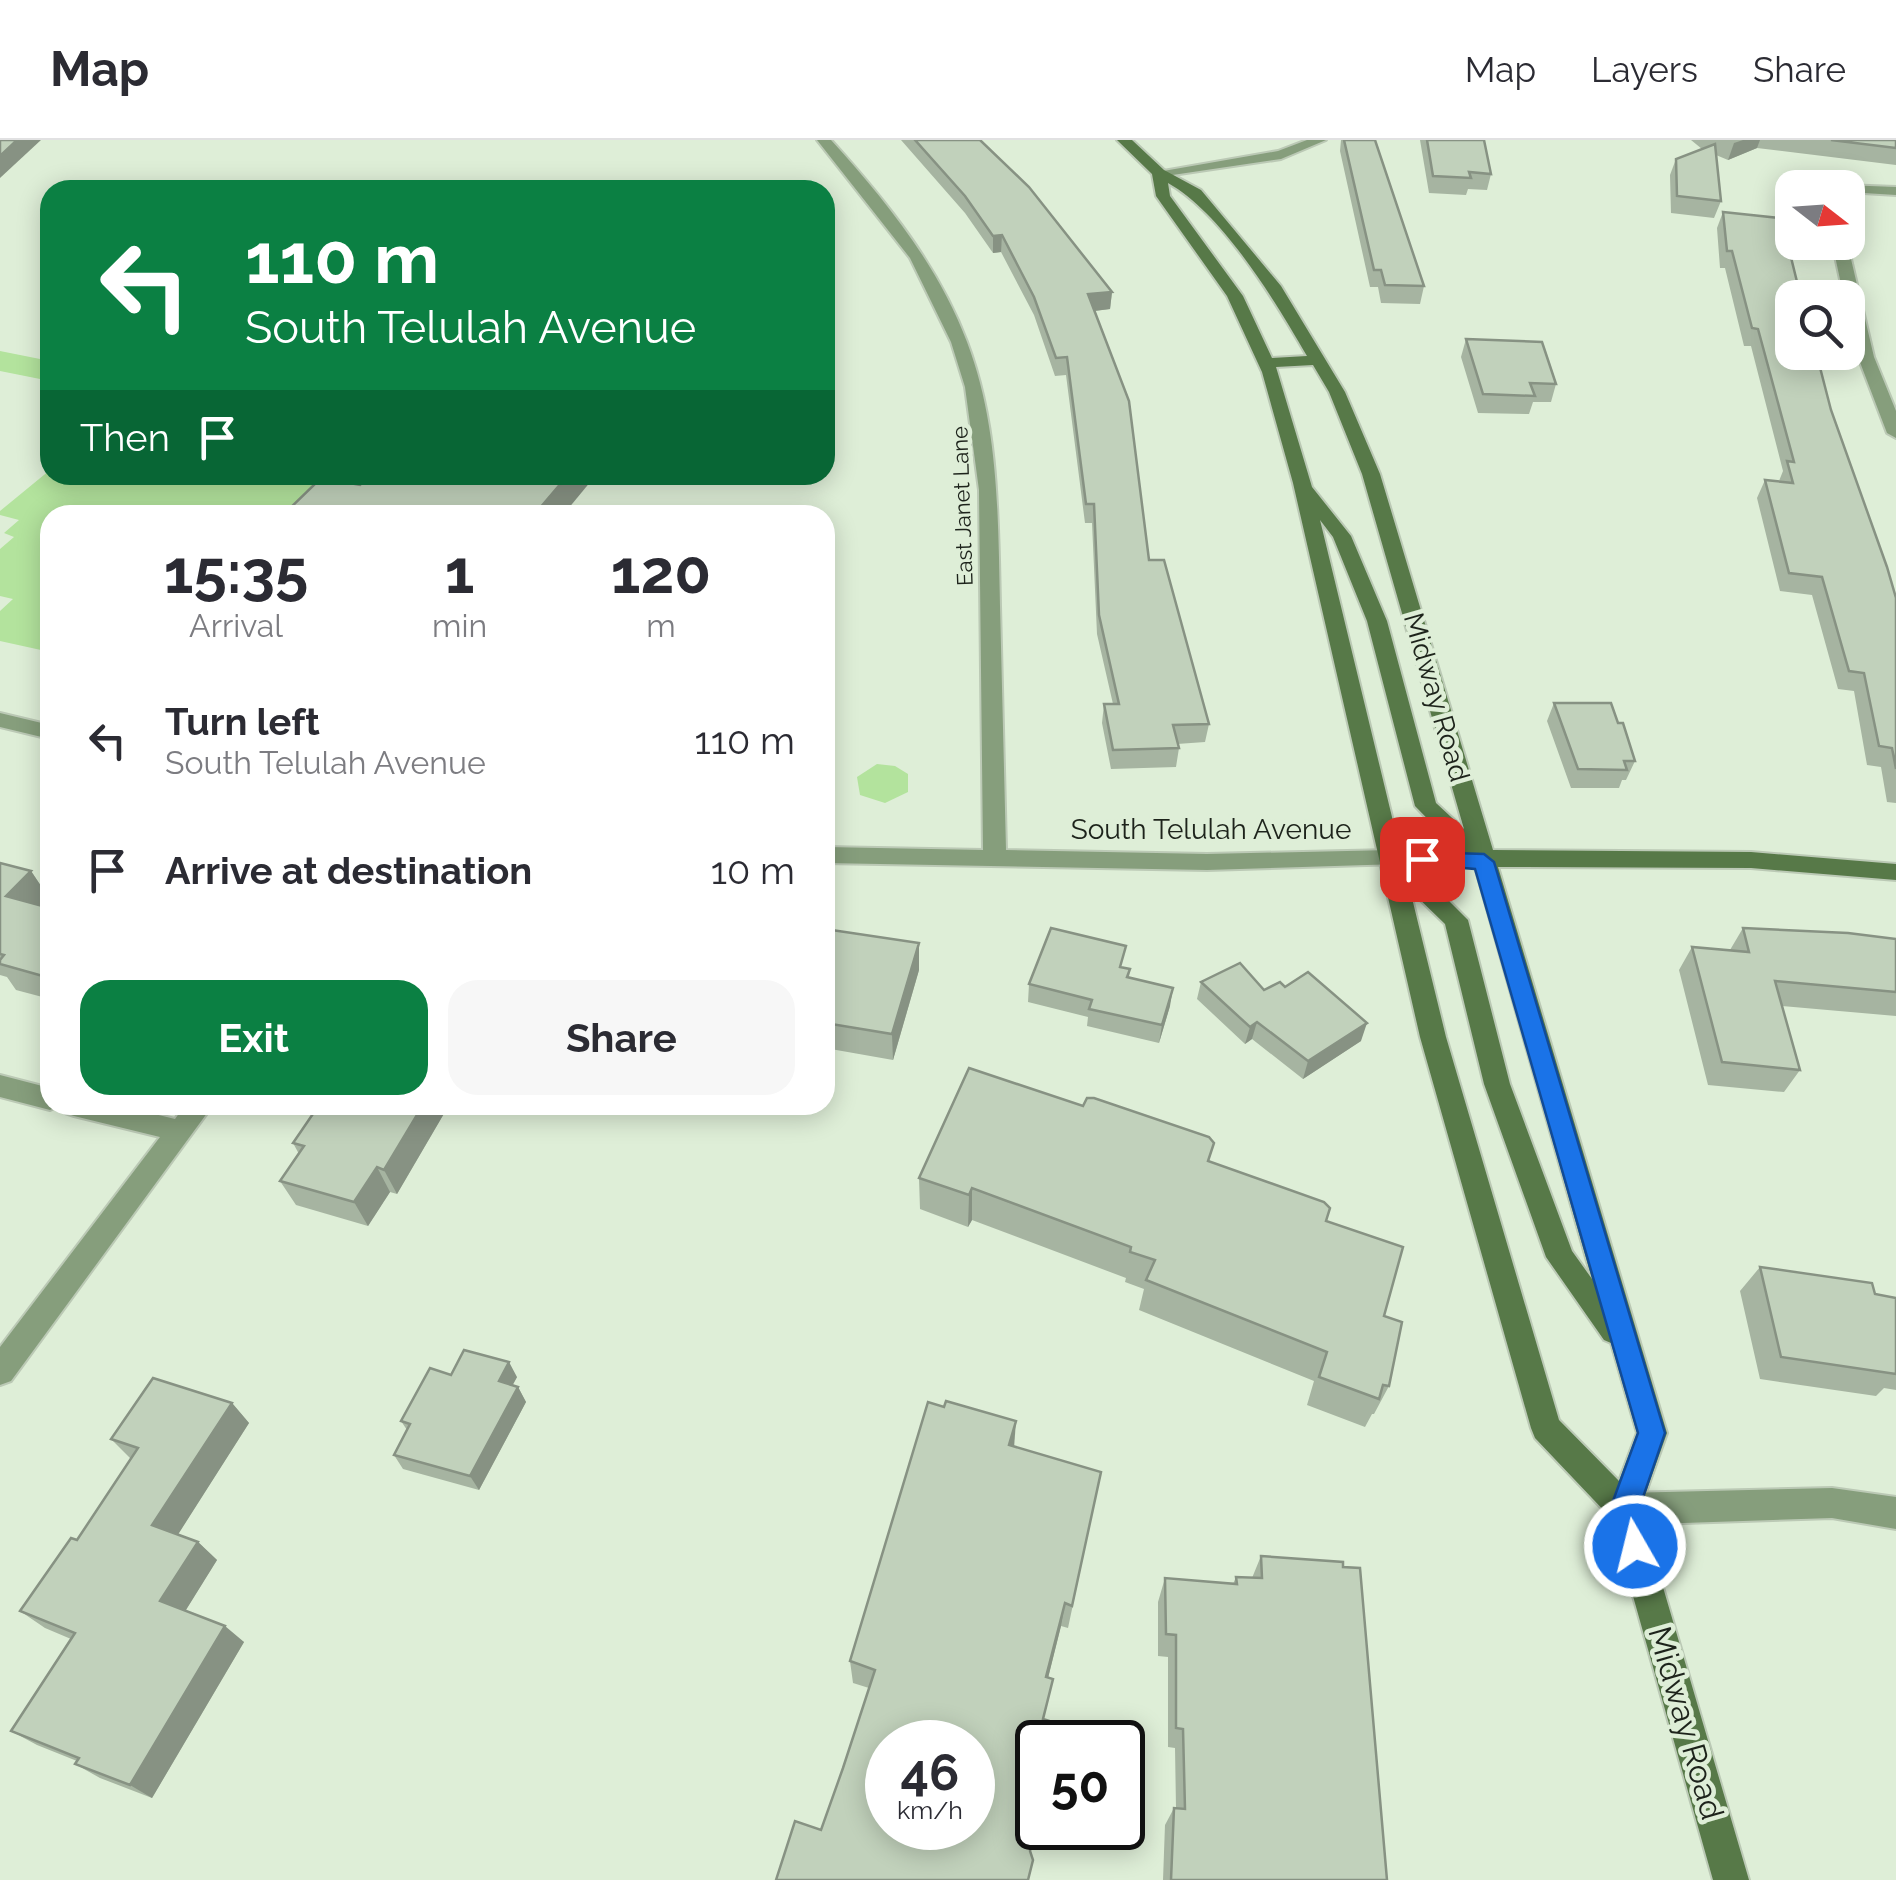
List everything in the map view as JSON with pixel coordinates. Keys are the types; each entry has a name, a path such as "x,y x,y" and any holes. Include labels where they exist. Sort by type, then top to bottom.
{"main road":[{"name":"Midway Road","path":"1124,140 1159,172 1196,193 1276,288 1320,360 1370,474 1652,1433 1624,1509"},
{"name":"Midway Road","path":"1159,172 1163,196 1227,282 1266,363 1302,484 1453,1110 1546,1428 1624,1509 1731,1880"},
{"path":"1266,363 1320,360"},
{"path":"1302,484 1342,536 1377,622 1426,806 1484,862"},
{"path":"1391,858 1456,920 1498,1084 1560,1258 1627,1348"},
{"name":"South Telulah Avenue","path":"1391,858 1484,862 1751,860 1896,872"}],"street":[{"name":"East Janet Lane","path":"824,140 898,225 920,258 963,344 976,386 986,435 995,858"},
{"path":"1159,172 1281,156 1318,140"},
{"path":"1865,189 1896,191"},
{"path":"1843,260 1866,357 1896,434"},
{"path":"0,720 40,730"},
{"name":"South Telulah Avenue","path":"835,855 1263,862 1391,858"},
{"path":"0,1086 40,1096"},
{"path":"113,1115 180,1132"},
{"path":"0,1371 193,1115"},
{"path":"1624,1509 1832,1503 1896,1512"}],"green space":[{"path":"0,351 40,359 40,379 0,371"},
{"path":"40,478 40,485 365,485 335,505 40,505 40,650 0,641 0,611 13,599 0,596 0,549 14,537 4,533 19,520 0,515"},
{"path":"877,764 895,766 908,774 908,792 885,803 860,795 857,777"}],"building":[{"path":"0,140 17,140 0,156"},
{"path":"915,140 980,140 1029,187 1112,292 1088,294 1129,401 1149,560 1164,560 1209,724 1173,725 1179,748 1113,750 1104,704 1119,704 1099,615 1094,504 1086,504 1067,357 1056,358 1034,297 1002,235 993,236 965,196"},
{"path":"1344,140 1375,140 1424,286 1385,285 1381,270 1374,270"},
{"path":"1427,140 1484,140 1491,174 1469,172 1471,178 1433,176"},
{"path":"1831,140 1896,140 1896,148"},
{"path":"1715,144 1721,201 1677,196 1676,159"},
{"path":"1723,212 1775,218 1775,260 1792,260 1797,280 1775,280 1775,370 1821,370 1887,567 1896,598 1896,769 1892,748 1879,746 1864,673 1849,671 1822,577 1789,573 1765,480 1793,483 1787,461 1794,462 1758,329 1752,328 1732,251 1727,251"},
{"path":"1466,339 1542,342 1556,384 1530,383 1535,396 1483,394"},
{"path":"314,485 560,485 542,505 293,505"},
{"path":"1554,703 1611,703 1618,723 1623,723 1635,761 1624,761 1627,770 1578,769"},
{"path":"0,863 31,871 6,896 40,905 40,975 0,964 4,955 0,954"},
{"path":"1051,928 1126,946 1120,967 1130,969 1127,977 1173,988 1162,1025 1089,1009 1092,1000 1029,984"},
{"path":"1743,928 1896,939 1896,992 1775,981 1800,1070 1722,1062 1692,947 1749,952"},
{"path":"835,930 919,943 892,1034 835,1025"},
{"path":"1240,963 1264,990 1280,982 1285,987 1308,972 1367,1023 1308,1061 1257,1022 1250,1027 1201,982"},
{"path":"969,1068 1083,1106 1087,1098 1094,1098 1209,1137 1214,1143 1208,1161 1324,1202 1330,1208 1326,1221 1403,1247 1384,1316 1402,1322 1389,1386 1383,1385 1379,1399 1319,1377 1327,1352 1146,1280 1155,1260 1130,1252 1131,1247 972,1188 969,1195 919,1178"},
{"path":"312,1115 417,1115 384,1170 377,1167 354,1202 280,1181 304,1146 293,1143"},
{"path":"1760,1267 1872,1283 1875,1294 1896,1298 1896,1374 1781,1357"},
{"path":"464,1350 509,1362 499,1381 518,1387 470,1476 394,1455 410,1424 401,1421 430,1368 451,1375"},
{"path":"153,1378 232,1403 152,1525 198,1542 160,1601 225,1626 130,1785 75,1764 79,1758 11,1731 75,1633 20,1611 71,1538 77,1540 138,1448 111,1439"},
{"path":"946,1401 1016,1421 1009,1445 1101,1472 1072,1606 1065,1603 1046,1677 1053,1679 1043,1719 1046,1720 1015,1720 1015,1850 1030,1850 1033,1860 1028,1880 776,1880 795,1821 821,1830 875,1670 850,1661 928,1402 944,1407"},
{"path":"1261,1556 1343,1562 1343,1567 1360,1568 1387,1880 1171,1880 1174,1808 1185,1809 1183,1729 1176,1728 1176,1635 1166,1634 1165,1578 1237,1584 1236,1577 1262,1578"}],"route":[{"path":"1422,859 1484,862 1652,1433 1624,1509 1635,1546"}]}
